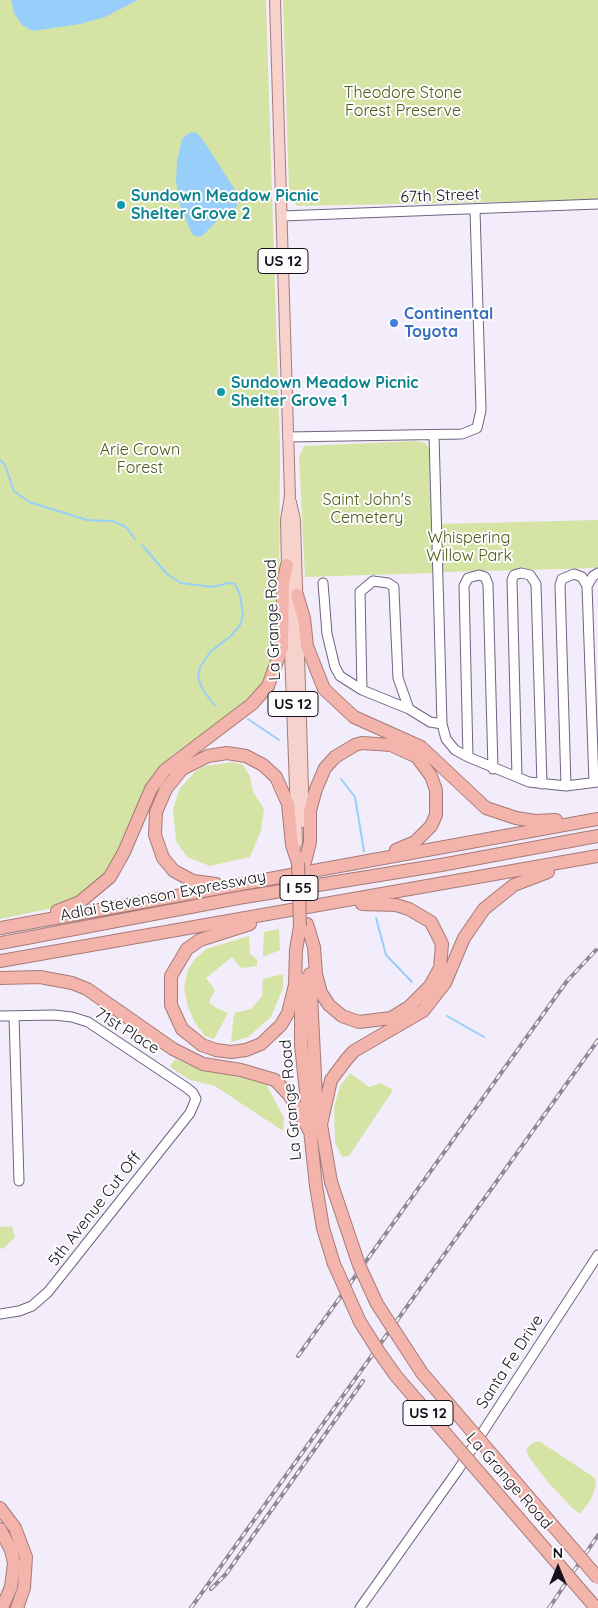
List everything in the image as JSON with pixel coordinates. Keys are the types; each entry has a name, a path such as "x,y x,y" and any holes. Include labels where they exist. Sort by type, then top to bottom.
{"highway":[{"path":"0,927 67,908 80,902 97,890 118,865 157,780 174,761 252,704 264,690 273,676 282,648 284,583 287,565"},
{"path":"297,596 304,618 308,646 324,689 354,717 421,747 486,808 516,818 535,821 598,813"},
{"path":"302,863 301,844 316,789 325,768 335,757 355,745 377,743 391,745 417,758 431,776 436,790 436,815 426,833 406,847 336,867"},
{"path":"256,881 218,884 199,882 178,874 166,862 156,840 156,812 162,795 177,775 196,761 221,753 240,754 258,761 276,777 285,793 301,844 302,863"},
{"path":"0,927 598,819"},
{"name":"Adlai Stevenson Expressway","path":"0,943 238,898 440,865 598,836"},
{"path":"315,1130 337,1070 354,1051 423,1011 445,983 464,938 484,909 514,885 534,876 598,858"},
{"name":"I 55","path":"0,961 598,858"},
{"name":"La Grange Road","path":"302,863 305,949 302,1045 315,1130 316,1186 323,1228 334,1264 360,1322 396,1376 596,1608"},
{"path":"305,949 316,974 321,993 329,1006 342,1016 359,1022 382,1020 409,1007 430,986 440,968 443,952 440,937 431,922 418,913 396,905 327,904"},
{"path":"282,911 257,922 200,940 187,949 171,976 169,991 171,1005 182,1029 202,1045 216,1050 231,1052 246,1050 261,1044 277,1030 288,1013 305,949"},
{"path":"0,978 40,977 72,983 87,989 173,1049 203,1064 241,1070 275,1080 290,1096 315,1130"},
{"name":"La Grange Road","path":"315,1130 359,1265 374,1297 422,1373 598,1578"},
{"path":"0,1508 15,1528 26,1557 24,1588 17,1608"},
{"path":"0,1529 11,1550 14,1563 11,1587 2,1608"}],"main road":[{"name":"US 12","path":"275,0 288,437"},
{"name":"La Grange Road","path":"288,437 290,496 295,520 301,844"},
{"name":"La Grange Road","path":"290,496 286,520 287,565 301,844"}],"street":[{"name":"67th Street","path":"282,216 598,204"},
{"path":"288,437 462,434 477,428 481,410 475,210"},
{"path":"434,435 442,724 450,744 468,757 493,769 542,784 566,786 596,782 587,586 582,577 574,574 562,579 560,586 566,786"},
{"path":"517,777 512,580 514,575 521,573 530,576 536,584 542,784"},
{"path":"587,586 593,576 598,573"},
{"path":"468,757 464,586 468,578 476,575 485,577 488,584 493,769"},
{"path":"362,690 360,592 373,581 388,583 394,587 398,678 409,709"},
{"path":"324,583 327,634 335,667 340,676 362,690 409,709 430,722 442,724"},
{"name":"71st Place","path":"0,1016 54,1015 72,1017 88,1022 187,1088 196,1099"},
{"path":"14,1016 19,1181"},
{"name":"5th Avenue Cut Off","path":"0,1314 19,1311 32,1306 48,1292 190,1113 196,1099"},
{"name":"Santa Fe Drive","path":"360,1608 458,1470 598,1255"}],"green space":[{"name":"Arie Crown Forest","path":"0,0 266,0 280,447 279,609 276,651 261,689 245,703 174,754 152,775 111,865 99,881 74,899 57,907 0,919"},
{"name":"Theodore Stone Forest Preserve","path":"283,0 598,0 598,200 297,206 289,192"},
{"name":"Saint John's Cemetery","path":"416,441 425,443 430,449 434,573 305,577 299,458 304,446"},
{"name":"Whispering Willow Park","path":"598,520 598,568 442,572 441,524"},
{"path":"233,762 243,765 250,776 253,792 264,809 261,831 250,857 210,866 187,857 176,841 173,809 180,788 196,771 205,766"},
{"path":"279,929 280,950 263,957 264,932"},
{"path":"249,936 250,954 257,960 257,966 241,968 232,957 206,978 215,990 209,1002 216,1008 228,1013 214,1039 205,1036 195,1023 188,1007 184,989 187,972 194,960 206,949"},
{"path":"283,974 283,988 271,1017 248,1037 231,1042 234,1013 251,1009 262,996 263,979"},
{"path":"175,1059 198,1069 265,1082 284,1118 283,1131 215,1086 190,1080 170,1067"},
{"path":"350,1073 369,1087 381,1083 393,1090 349,1156 342,1157 335,1142 334,1107 340,1086"},
{"path":"12,1226 15,1237 3,1249 0,1248 0,1227"},
{"path":"539,1441 595,1478 596,1486 590,1501 580,1514 547,1481 529,1457 526,1450 531,1444"}],"water":[{"path":"11,0 138,0 105,17 80,24 33,31 22,25 14,13"},
{"path":"194,132 205,143 239,196 237,206 233,212 219,219 202,236 197,237 192,234 180,205 176,181 177,162 182,139 189,133"}],"waterway":[{"path":"0,460 5,465 14,491 29,502 87,520 113,521 126,527 135,539"},
{"path":"142,545 167,574 181,583 212,587 229,583 235,584 240,595 243,615 240,625 231,636 211,651 200,667 198,678 203,690 215,706"},
{"path":"248,719 279,740"},
{"path":"341,779 355,797 364,851"},
{"path":"376,918 386,955 412,982"},
{"path":"447,1016 484,1037"}],"railway":[{"path":"298,1356 567,981 596,950"},
{"path":"191,1608 598,1040"},
{"path":"211,1589 226,1574 363,1381"},
{"path":"549,1608 598,1535"}],"place":[{"name":"Sundown Meadow Picnic Shelter Grove 2","path":"121,205"},
{"name":"Continental Toyota","path":"394,323"},
{"name":"Sundown Meadow Picnic Shelter Grove 1","path":"221,392"}]}
